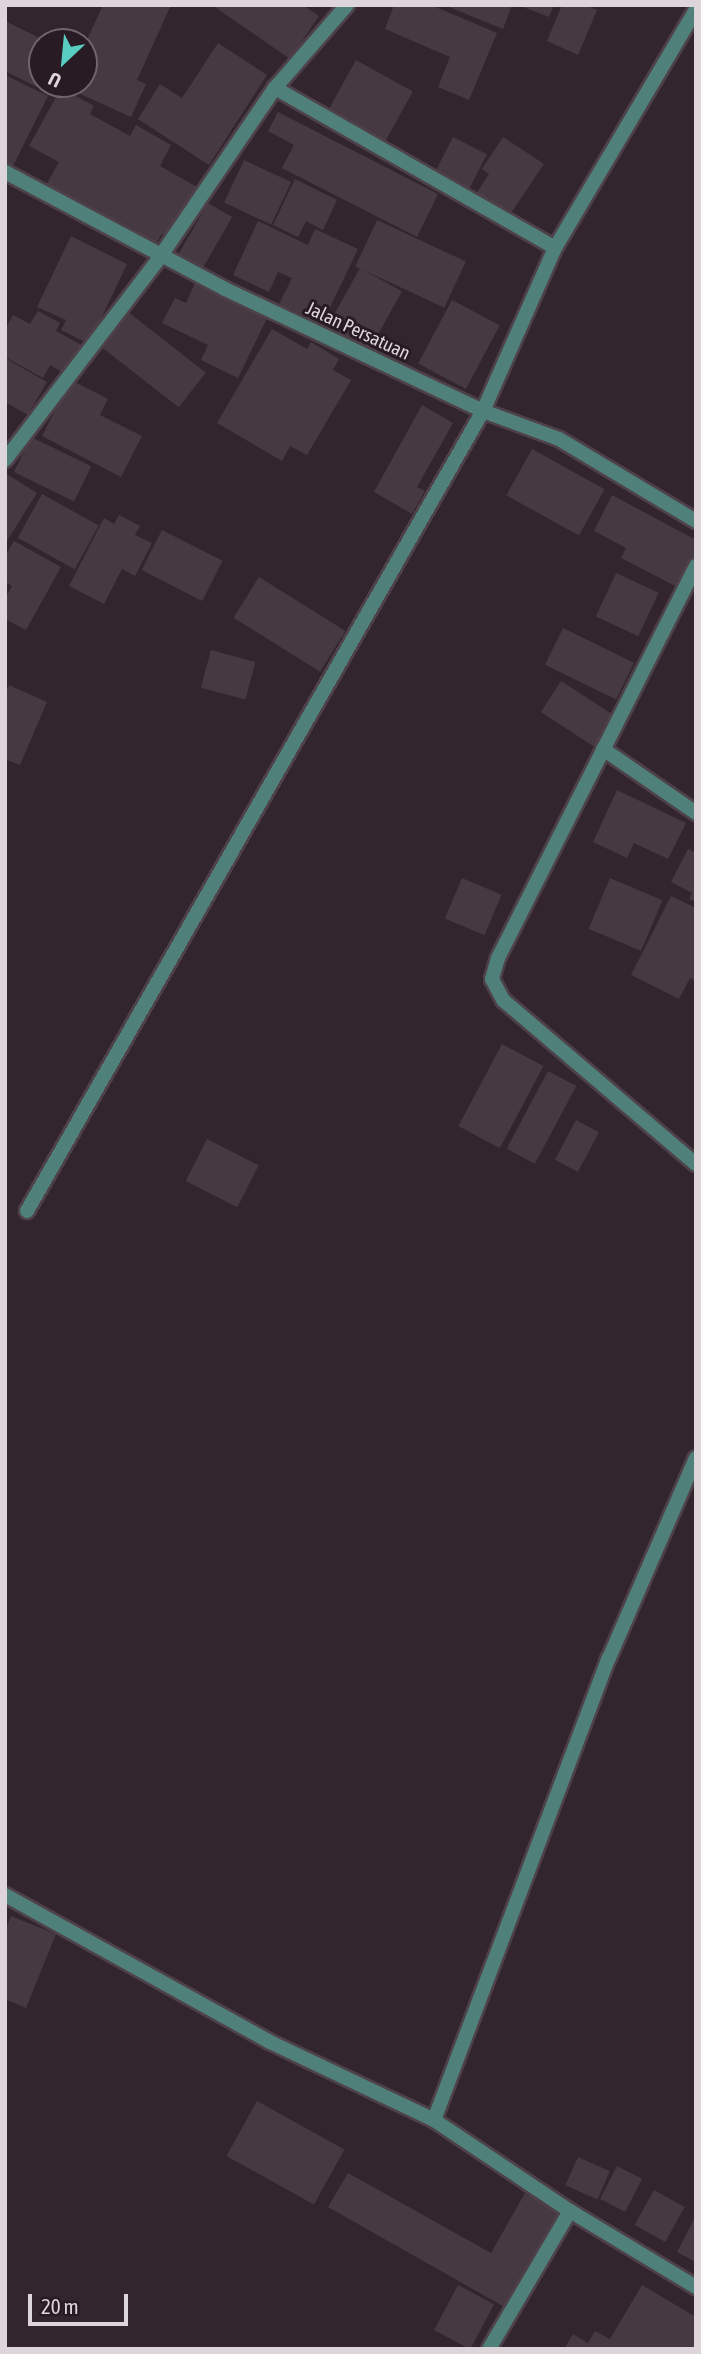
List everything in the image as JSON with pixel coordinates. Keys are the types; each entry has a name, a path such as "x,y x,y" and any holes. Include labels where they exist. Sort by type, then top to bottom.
{"street":[{"path":"5,460 160,257 275,88 347,5"},
{"path":"27,1211 483,411 555,248 696,10"},
{"path":"275,88 555,248"},
{"name":"Jalan Persatuan","path":"5,172 160,257 483,411 559,439 696,521"},
{"path":"696,566 498,958 492,979 503,1000 696,1164"},
{"path":"603,749 696,813"},
{"path":"434,2120 609,1658 696,1458"},
{"path":"5,1895 270,2042 434,2120 569,2211 696,2287"},
{"path":"489,2349 569,2211"}],"building":[{"path":"103,5 171,5 137,80 146,84 131,117 89,98 98,98 98,28 92,28"},
{"path":"212,5 303,5 319,16 290,59"},
{"path":"394,5 431,5 497,33 469,100 438,87 450,57 385,29"},
{"path":"444,5 512,5 503,29"},
{"path":"518,5 554,5 549,17"},
{"path":"562,5 585,5 597,10 578,55 547,41"},
{"path":"5,21 28,32 28,82 5,71"},
{"path":"218,43 267,75 209,165 138,119 160,84 182,98"},
{"path":"356,60 413,92 385,142 328,111"},
{"path":"5,75 28,86 28,98 47,98 13,166 5,163"},
{"path":"55,98 79,98 94,106 90,114 130,136 136,125 171,145 160,166 197,187 169,238 162,234 155,245 46,185 59,162 29,146"},
{"path":"278,112 438,194 417,237 282,168 294,145 268,131"},
{"path":"453,137 487,154 467,193 433,176"},
{"path":"503,137 544,164 509,216 476,194 489,174 482,169"},
{"path":"244,160 291,182 271,225 224,203"},
{"path":"295,179 337,200 323,230 306,221 298,237 273,225"},
{"path":"208,203 232,217 202,270 178,256"},
{"path":"377,220 466,261 444,308 355,266"},
{"path":"258,221 308,245 315,229 358,249 322,324 279,304 292,278 278,272 269,292 233,275"},
{"path":"71,236 127,264 89,344 61,330 66,320 37,307"},
{"path":"360,268 402,291 370,349 328,326"},
{"path":"195,283 267,318 238,378 201,360 208,345 162,323 175,298 186,303"},
{"path":"452,300 500,325 466,389 418,364"},
{"path":"123,308 206,373 179,407 96,343"},
{"path":"38,311 60,323 56,331 83,346 67,375 50,365 43,378 5,357 5,330 13,315 30,324"},
{"path":"272,329 307,349 311,342 339,359 333,370 351,380 307,455 290,446 282,461 217,423"},
{"path":"5,358 47,382 28,415 5,402"},
{"path":"71,380 108,399 100,415 142,436 121,477 42,436"},
{"path":"422,405 453,423 417,487 425,491 412,514 374,492"},
{"path":"31,437 91,466 74,501 14,472"},
{"path":"532,449 605,489 579,536 506,495"},
{"path":"5,473 37,493 5,544"},
{"path":"42,494 99,526 75,569 18,538"},
{"path":"612,495 696,540 696,557 679,588 621,558 626,548 594,531"},
{"path":"119,515 140,526 135,535 152,543 135,576 122,569 104,604 69,586 104,518 114,524"},
{"path":"162,530 223,561 202,601 142,570"},
{"path":"14,541 61,567 26,630 5,619 5,598 12,586 5,582 5,556"},
{"path":"616,573 659,593 638,636 596,617"},
{"path":"259,577 346,631 320,672 234,618"},
{"path":"563,628 634,663 616,699 545,665"},
{"path":"211,650 255,662 245,700 201,688"},
{"path":"561,681 615,716 595,747 541,712"},
{"path":"9,685 47,702 20,765 5,759 5,694"},
{"path":"617,790 686,823 668,859 634,843 627,858 593,842"},
{"path":"688,849 696,853 696,902 689,899 692,893 671,882"},
{"path":"462,878 502,895 484,935 445,919"},
{"path":"610,878 662,900 641,951 589,929"},
{"path":"671,896 696,908 696,981 690,978 679,999 631,975"},
{"path":"502,1044 543,1066 500,1148 458,1126"},
{"path":"548,1071 576,1086 535,1164 507,1149"},
{"path":"576,1120 599,1132 578,1172 555,1160"},
{"path":"207,1139 259,1165 237,1207 186,1181"},
{"path":"11,1916 56,1934 26,2008 5,1999 5,1931"},
{"path":"257,2101 344,2149 314,2205 226,2156"},
{"path":"578,2157 610,2171 597,2200 565,2185"},
{"path":"617,2166 642,2179 625,2212 600,2199"},
{"path":"348,2173 491,2253 525,2193 562,2214 508,2309 328,2207"},
{"path":"654,2190 685,2207 665,2242 635,2225"},
{"path":"696,2215 696,2262 677,2252"},
{"path":"458,2285 494,2304 470,2349 434,2330"},
{"path":"642,2285 696,2317 696,2349 564,2349 573,2334 588,2343 595,2331 610,2339"}]}
